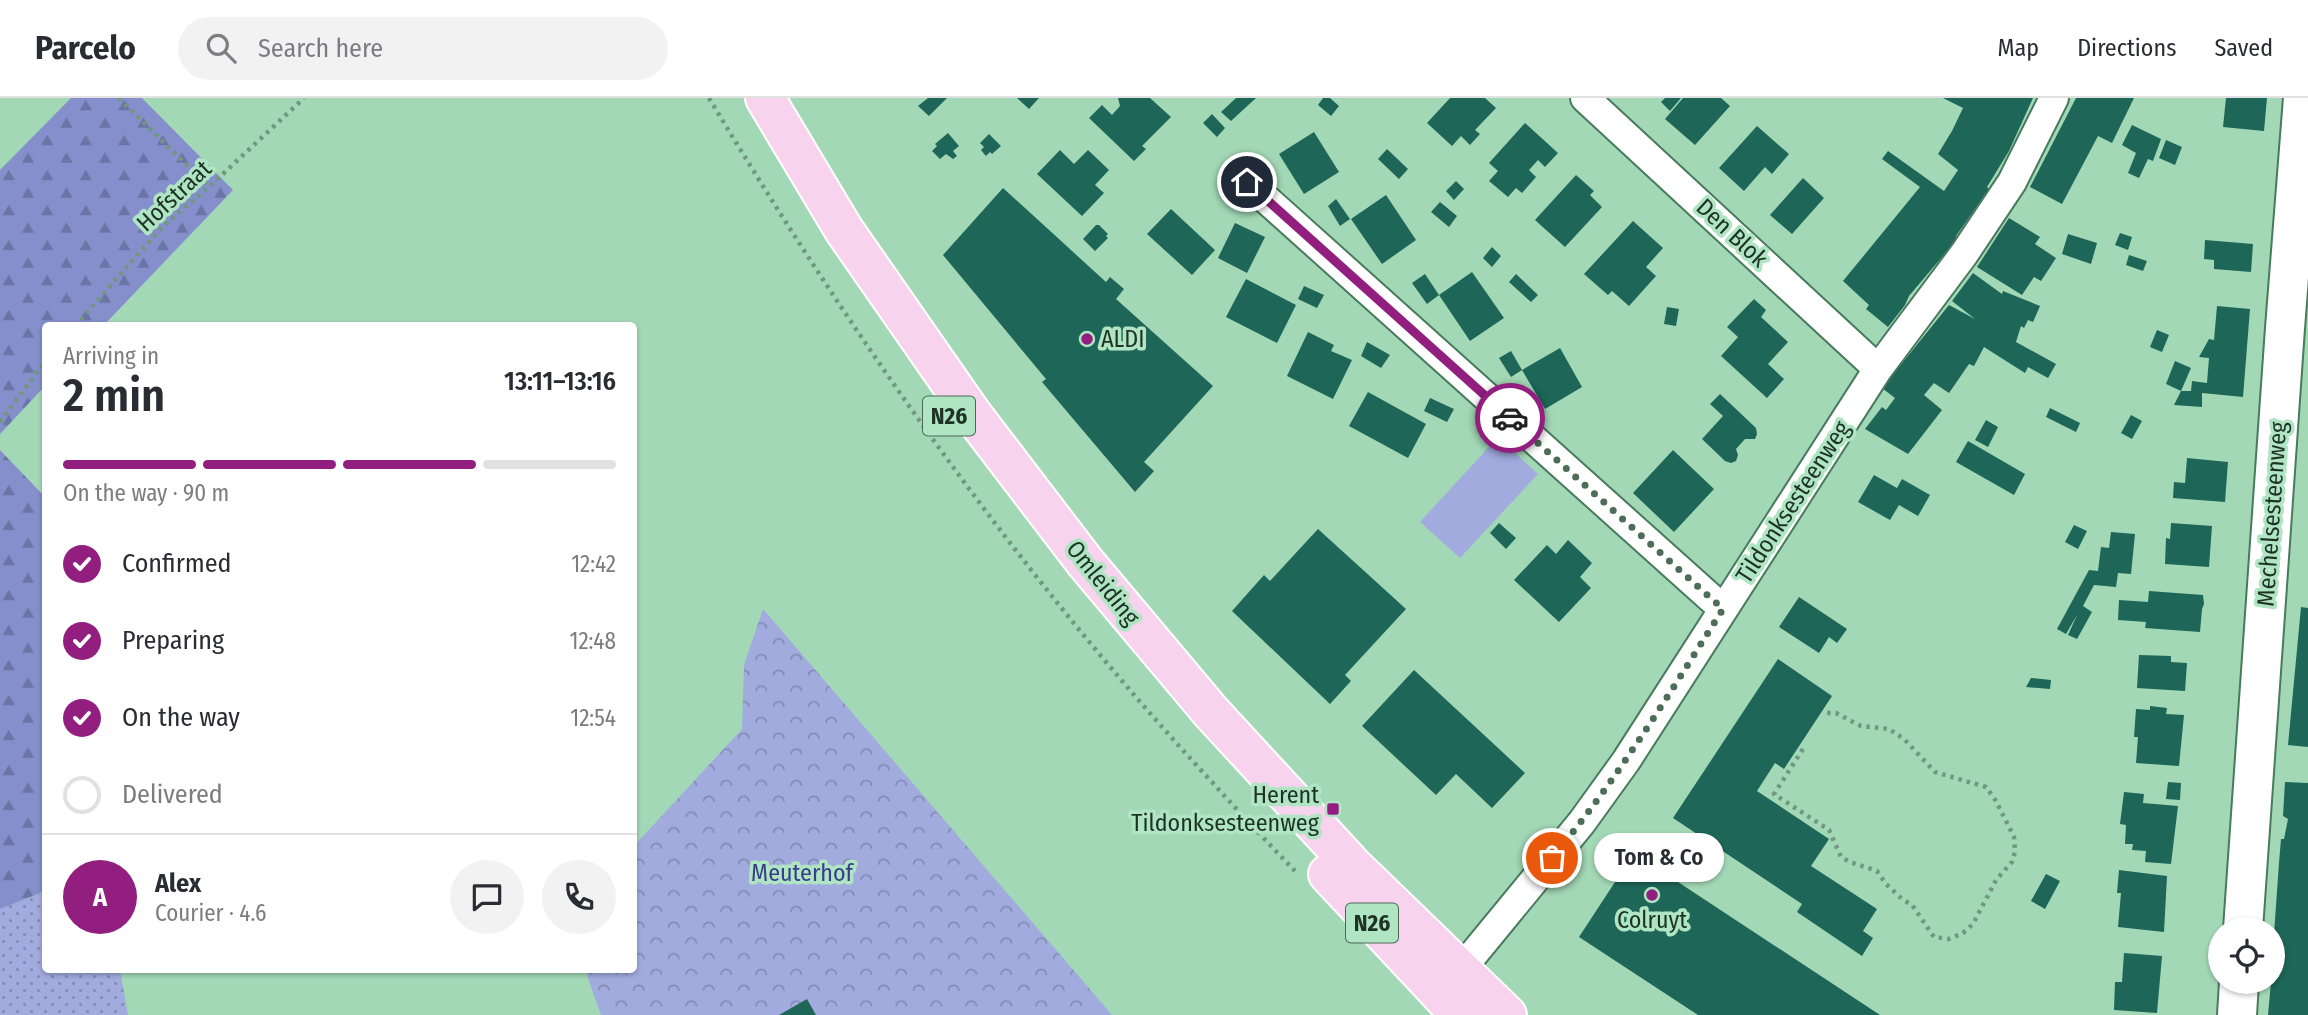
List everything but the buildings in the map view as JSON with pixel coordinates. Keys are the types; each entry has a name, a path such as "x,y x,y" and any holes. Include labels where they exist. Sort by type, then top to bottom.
{"main road":[{"name":"Omleiding","path":"741,98 789,179 891,336 1013,505 1093,605 1303,847 1454,994 1507,1015"},
{"name":"Omleiding","path":"765,98 852,242 972,414 1085,562 1211,712 1353,866 1454,994"}],"street":[{"name":"Den Blok","path":"1585,98 1878,369"},
{"name":"Tildonksesteenweg","path":"1454,994 1626,761 1878,369 1964,254 2012,182 2054,98"},
{"name":"Mechelsesteenweg","path":"2244,917 2303,98"},
{"path":"1247,182 1723,609"},
{"path":"2237,1015 2238,994"}],"path":[{"path":"119,98 209,187"},
{"name":"Hofstraat","path":"79,322 163,226 304,98"},
{"path":"0,422 42,365"},
{"path":"1803,749 1774,794 1829,831 1840,857 1877,871 1886,884 1912,905 1934,937 1950,939 1973,924 1996,880 2012,862 2015,852 2014,837 1992,794 1986,787 1935,772 1904,739 1889,729 1861,726 1836,713 1826,713"}],"green space":[{"path":"71,98 142,98 233,190 107,322 42,322 42,389 0,434 0,170"},
{"path":"1498,437 1538,474 1460,558 1420,522"},
{"path":"0,450 42,494 42,892 0,909"},
{"name":"Meuterhof","path":"763,609 1112,1015 601,1015 586,973 637,973 637,843 742,729 744,665"},
{"path":"42,892 42,973 121,973 128,1015 0,1015 0,909"}],"way so far":[{"path":"1510,418 1723,609 1626,761 1552,858"}],"place":[{"name":"ALDI","path":"1087,339"},
{"name":"Herent Tildonksesteenweg","path":"1333,809"},
{"name":"Tom & Co","path":"1552,858"},
{"name":"Colruyt","path":"1652,895"}],"route":[{"path":"1247,182 1510,418"}]}
